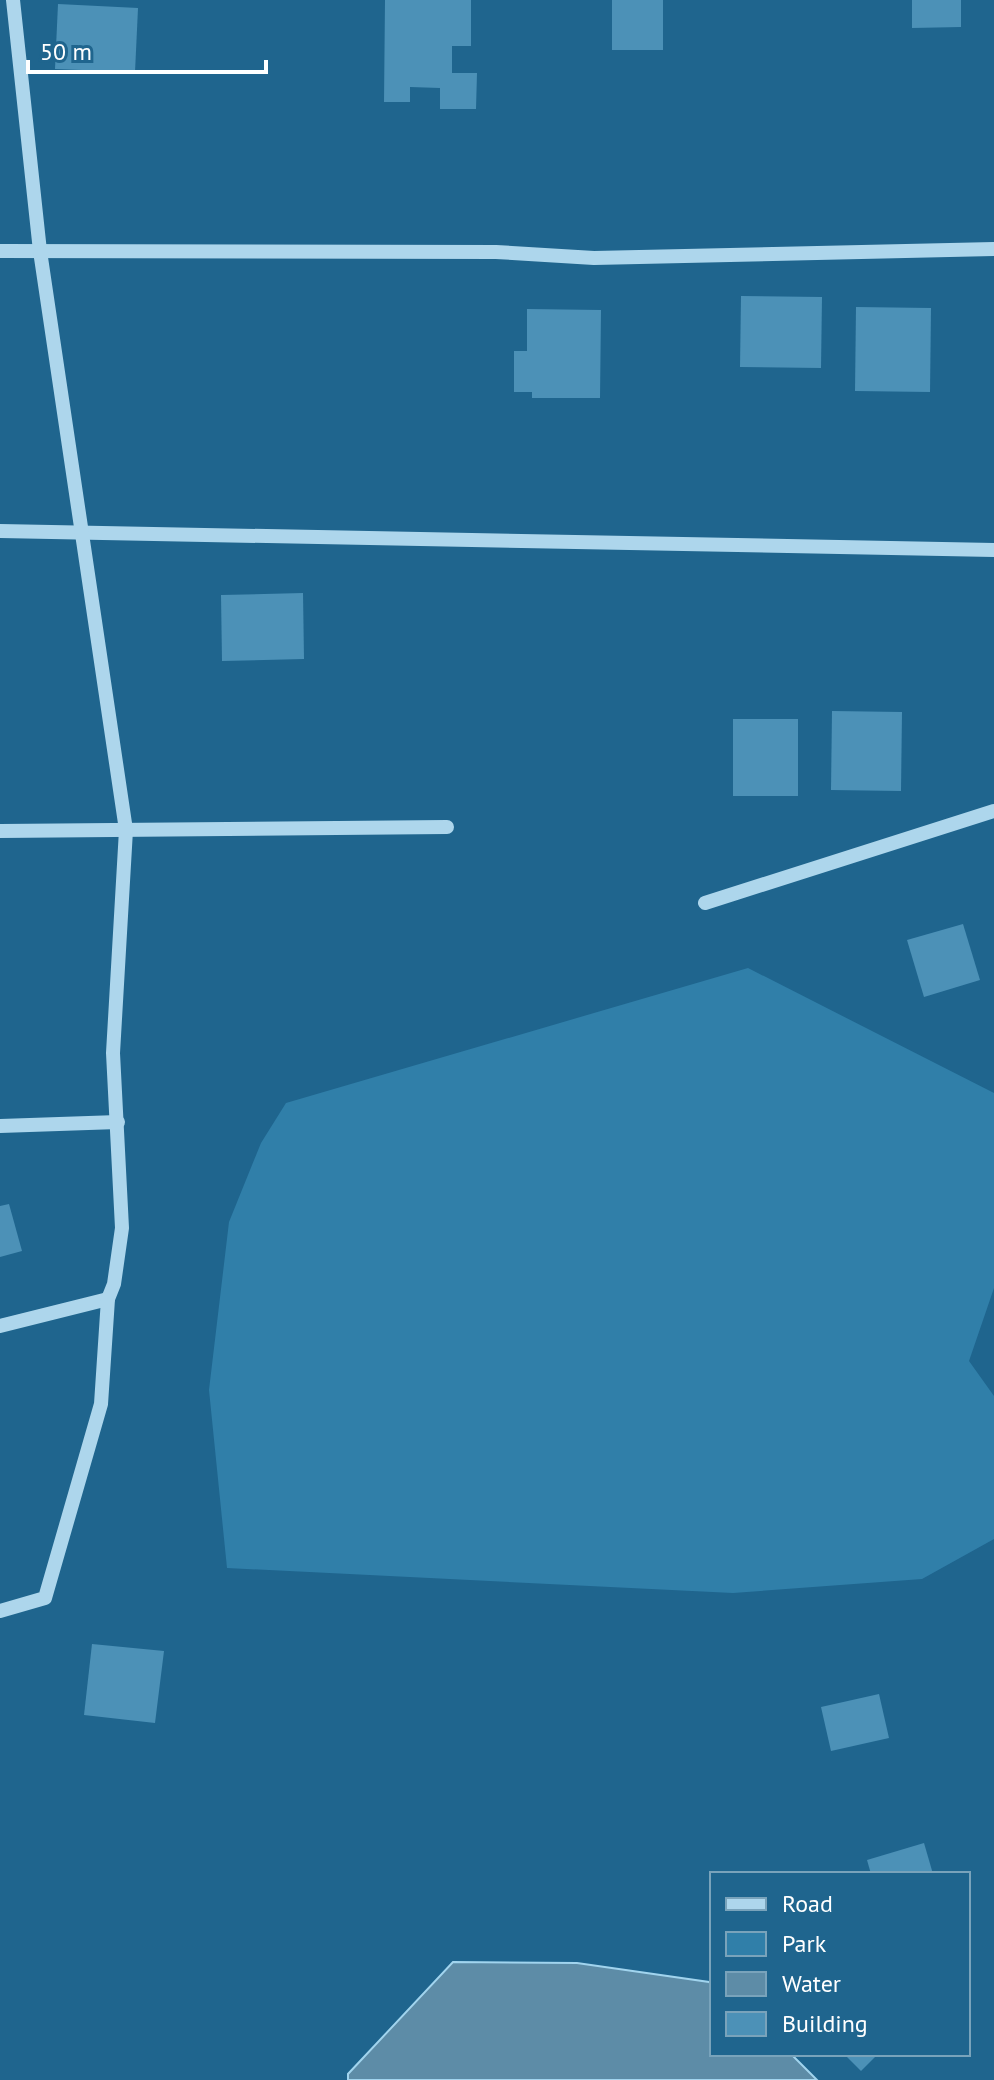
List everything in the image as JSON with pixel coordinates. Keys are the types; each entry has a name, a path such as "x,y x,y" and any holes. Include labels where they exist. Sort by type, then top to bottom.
{"street":[{"path":"0,1611 45,1598 101,1404 108,1299 114,1284 122,1228 113,1053 126,830 40,251 13,0"},
{"path":"0,251 496,252 594,258 994,249"},
{"path":"0,531 994,550"},
{"path":"705,903 994,811"},
{"path":"0,831 447,827"},
{"path":"0,1126 118,1122"},
{"path":"0,1326 108,1299"}],"green space":[{"path":"748,968 994,1093 994,1288 969,1361 994,1396 994,1539 922,1579 733,1593 227,1568 209,1390 229,1222 261,1143 286,1103"}],"water":[{"path":"453,1962 577,1963 709,1982 710,2056 793,2056 817,2080 348,2080 348,2074"}],"building":[{"path":"385,0 471,0 471,46 452,46 452,73 477,73 476,109 440,109 440,88 410,87 410,102 384,102"},
{"path":"612,0 663,0 663,50 612,50"},
{"path":"912,0 961,0 961,27 912,28"},
{"path":"58,4 138,8 135,72 55,69"},
{"path":"741,296 822,297 821,368 740,367"},
{"path":"856,307 931,308 930,392 855,391"},
{"path":"527,309 601,310 600,398 532,398 532,392 514,392 514,351 527,351"},
{"path":"303,593 304,659 222,661 221,595"},
{"path":"832,711 902,712 901,791 831,790"},
{"path":"733,719 798,719 798,796 733,796"},
{"path":"963,924 980,980 924,997 907,940"},
{"path":"9,1204 22,1251 0,1257 0,1206"},
{"path":"92,1644 164,1651 155,1723 84,1715"},
{"path":"879,1694 889,1738 831,1751 821,1707"},
{"path":"924,1843 932,1872 870,1872 867,1860"},
{"path":"846,2056 876,2056 861,2071"}]}
